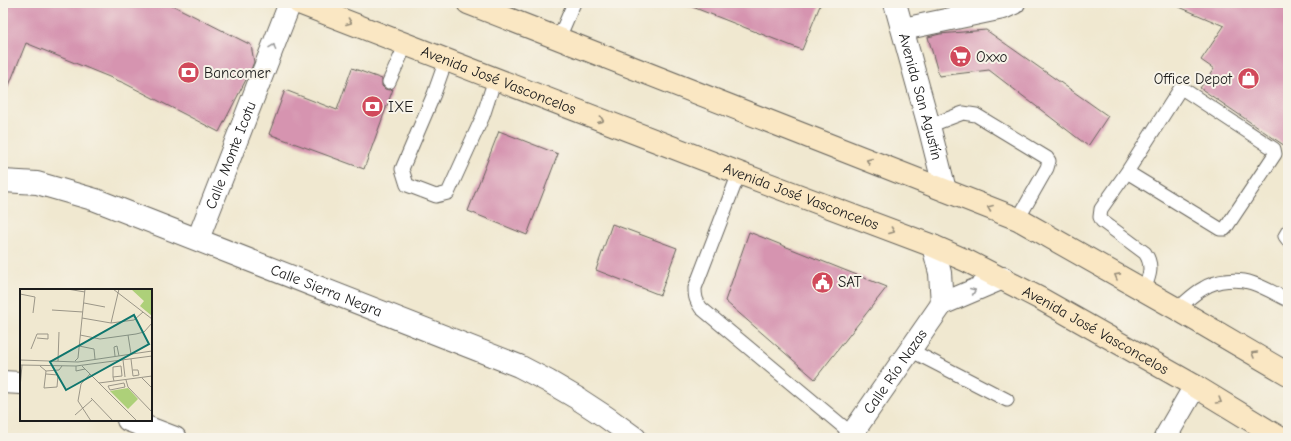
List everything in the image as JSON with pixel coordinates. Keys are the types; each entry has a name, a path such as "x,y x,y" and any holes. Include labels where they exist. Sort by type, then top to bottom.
{"main road":[{"name":"Avenida José Vasconcelos","path":"300,3 494,79 933,246 967,261 1003,278 1196,386 1280,438"},
{"path":"468,3 1018,220 1144,290 1288,374"}],"street":[{"name":"Calle Monte Icotu","path":"198,240 290,3"},
{"name":"Avenida San Agustín","path":"895,3 929,126 944,190"},
{"path":"903,29 1003,8 1014,3"},
{"name":"Calle Sierra Negra","path":"3,181 37,183 96,200 519,366 586,402 635,438"},
{"path":"933,246 940,273 942,304 1003,278"},
{"name":"Calle Río Nazas","path":"850,436 942,304"},
{"path":"3,382 20,384"},
{"path":"1165,438 1196,386"},
{"path":"131,421 175,438"}],"lane":[{"path":"559,38 574,3"},
{"path":"389,82 406,44"},
{"path":"446,60 434,94 402,169 407,186 436,196 448,193 483,116 494,79"},
{"path":"1127,172 1223,229 1227,227 1275,152 1181,88 1178,90 1127,172 1099,213 1102,221 1145,253 1149,259 1151,264 1150,272 1144,290"},
{"path":"929,126 963,113 976,115 1047,158 1047,168 1018,220"},
{"path":"739,173 695,288 696,302 701,308 850,436"},
{"path":"1288,231 1285,236 1288,240"},
{"path":"1177,309 1204,287 1217,282 1229,280 1250,282 1288,300"},
{"path":"910,350 1007,400"}],"building":[{"path":"3,3 168,3 251,45 254,62 219,132 124,83 26,43 3,98"},
{"path":"821,3 802,50 685,4"},
{"name":"Office Depot","path":"1170,3 1288,3 1288,148 1200,88 1214,69 1201,60 1224,26"},
{"path":"986,30 1108,116 1088,146 989,70 939,76 928,37 940,34"},
{"path":"352,68 382,79 382,86 385,89 393,89 364,169 269,134 285,90 337,110"},
{"path":"499,131 558,154 527,235 468,211"},
{"path":"612,224 677,248 660,295 596,270"},
{"path":"749,232 887,287 815,379 725,301"}],"place":[{"name":"Oxxo","path":"960,57"},
{"name":"Bancomer","path":"188,73"},
{"name":"Office Depot","path":"1248,79"},
{"name":"IXE","path":"372,107"},
{"name":"SAT","path":"822,282"}]}
